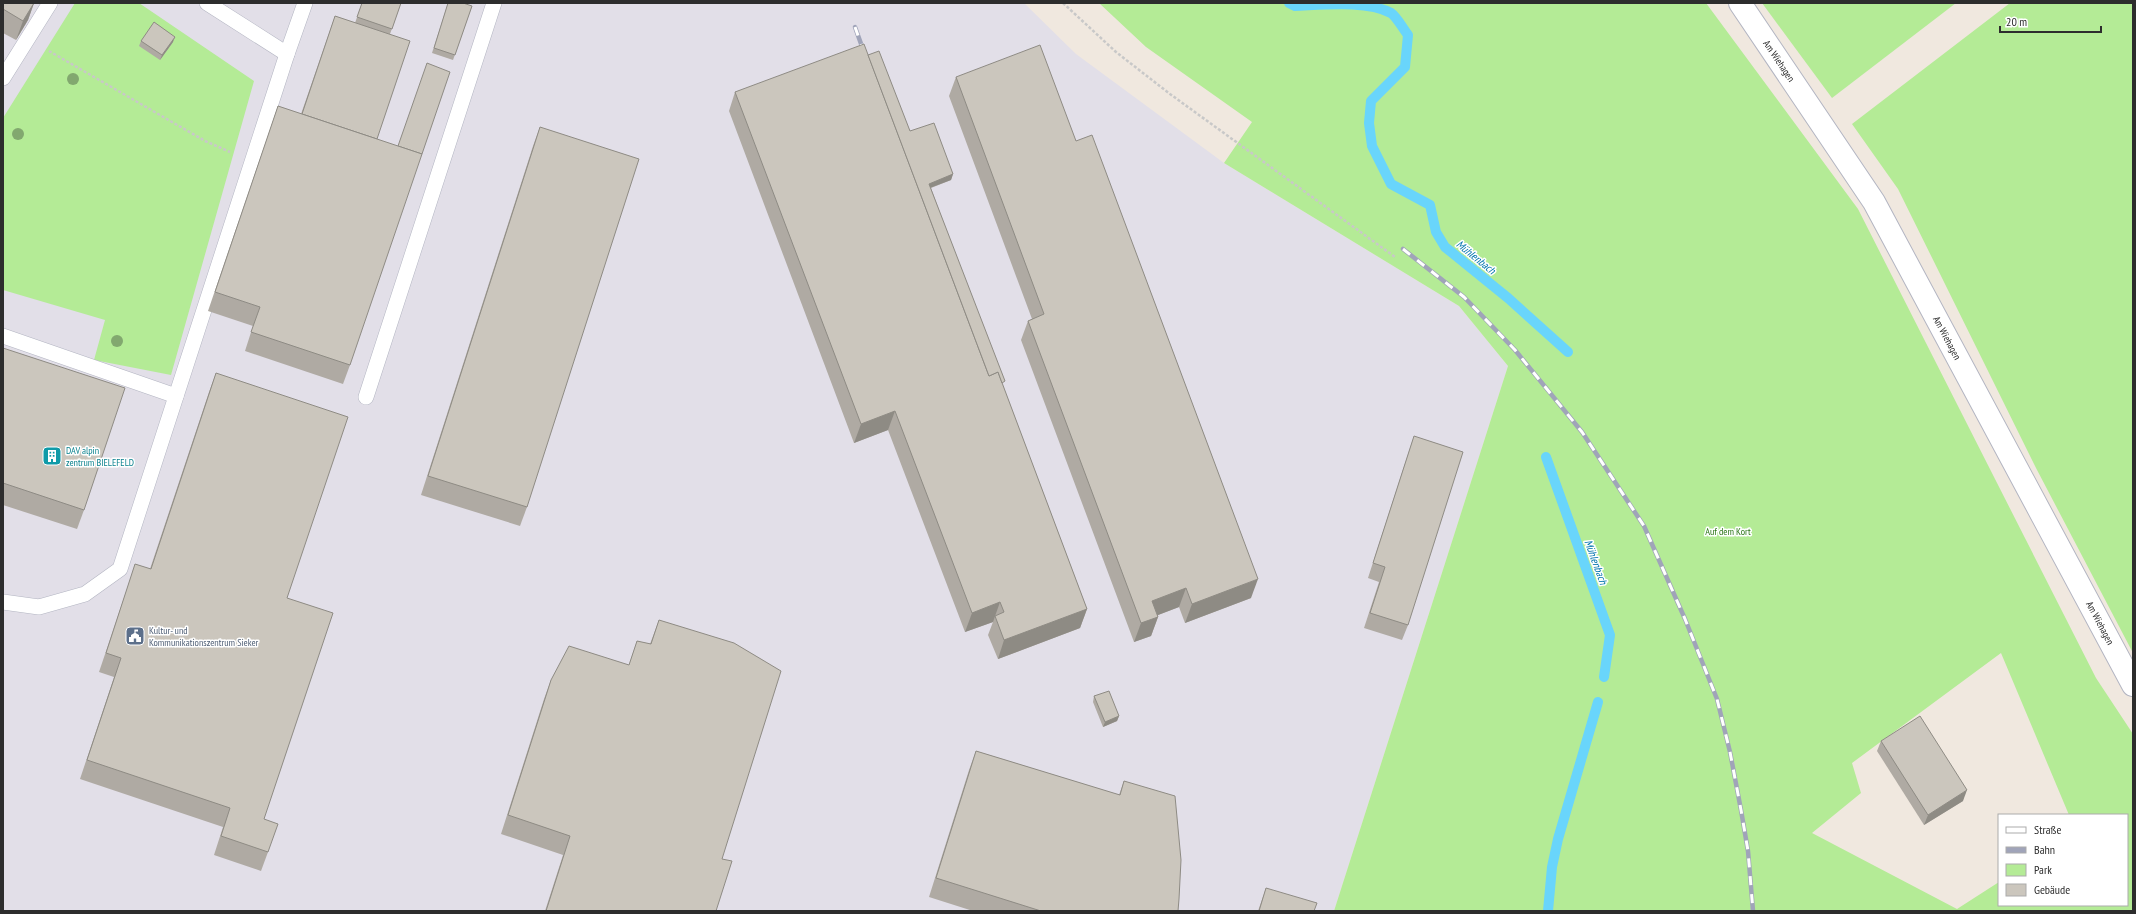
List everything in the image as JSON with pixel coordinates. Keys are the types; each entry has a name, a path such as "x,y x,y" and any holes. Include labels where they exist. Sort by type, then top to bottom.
{"street":[{"name":"Am Wiehagen","path":"1740,3 1874,202 2133,685"}],"lane":[{"path":"3,78 50,3"},
{"path":"207,3 287,54"},
{"path":"3,602 39,607 85,594 120,569 287,54 305,3"},
{"path":"366,397 494,3"},
{"path":"3,336 176,396"}],"path":[{"path":"1063,3 1116,52 1170,94 1395,257"},
{"path":"27,39 205,140 252,162"}],"shaded area":[{"path":"3,3 1024,3 1076,54 1224,163 1459,306 1508,366 1334,911 3,911"}],"green space":[{"path":"75,3 139,3 254,81 171,375 94,360 105,320 3,290 3,118"},
{"name":"Auf dem Kort","path":"1099,3 1706,3 1858,209 2096,678 2133,734 2133,911 1334,911 1508,366 1459,306 1224,163 1252,122 1146,47","holes":["2001,653 2069,814 2128,814 2128,906 1998,906 1998,883 1957,909 1812,833 1861,793 1852,763"]},
{"path":"1762,3 1956,3 1832,98"},
{"path":"2010,3 2133,3 2133,653 2036,468 1898,189 1852,124"}],"building":[{"path":"3,3 34,3 23,21 3,9"},
{"path":"362,3 401,3 392,29 357,17"},
{"path":"448,3 463,3 472,6 455,55 434,48"},
{"path":"335,16 410,41 377,139 302,114"},
{"path":"154,22 175,37 162,55 141,41"},
{"path":"864,44 989,376 998,372 1087,609 1004,640 995,616 1004,612 1000,602 972,613 895,411 861,424 735,92"},
{"path":"1040,45 1076,141 1092,135 1258,579 1192,604 1186,588 1152,601 1158,617 1141,623 1028,321 1044,314 956,77"},
{"path":"879,51 910,131 934,123 953,174 929,184 1005,381 1002,383 998,372 989,376 868,55"},
{"path":"427,63 450,72 422,154 398,146"},
{"path":"278,106 422,154 350,365 251,332 260,307 215,292"},
{"path":"540,127 639,159 527,507 428,476"},
{"name":"DAV alpin zentrum BIELEFELD","path":"3,348 125,388 84,510 3,483"},
{"path":"216,373 348,417 287,598 333,613 264,819 278,824 268,852 221,836 230,808 87,760 121,658 106,653 135,564 151,569"},
{"path":"1414,436 1463,452 1408,625 1370,613 1385,567 1373,563"},
{"path":"659,620 734,643 781,671 722,859 732,861 716,911 546,911 570,836 508,815 551,680 569,646 629,665 637,641 651,644"},
{"path":"1109,691 1119,716 1105,722 1094,696"},
{"path":"1920,716 1967,790 1928,815 1881,741"},
{"path":"976,751 1120,795 1124,781 1175,796 1181,860 1178,911 1041,911 936,878"},
{"path":"1266,888 1317,903 1314,911 1259,911"}],"waterway":[{"name":"Mühlenbach","path":"1289,3 1295,6 1331,4 1370,6 1391,13 1395,17 1408,35 1405,67 1371,101 1369,123 1372,146 1391,184 1430,205 1436,232 1445,247 1508,298 1568,352"},
{"name":"Mühlenbach","path":"1546,457 1610,635 1604,677"},
{"name":"Mühlenbach","path":"1548,911 1552,867 1558,839 1598,702"}],"railway":[{"path":"855,27 865,55"},
{"path":"1403,249 1464,297 1515,350 1582,432 1644,526 1685,619 1717,699 1730,752 1748,851 1753,911"}],"place":[{"name":"DAV alpin zentrum BIELEFELD","path":"52,456"},
{"name":"Kultur- und Kommunikationszentrum Sieker","path":"135,636"}]}
